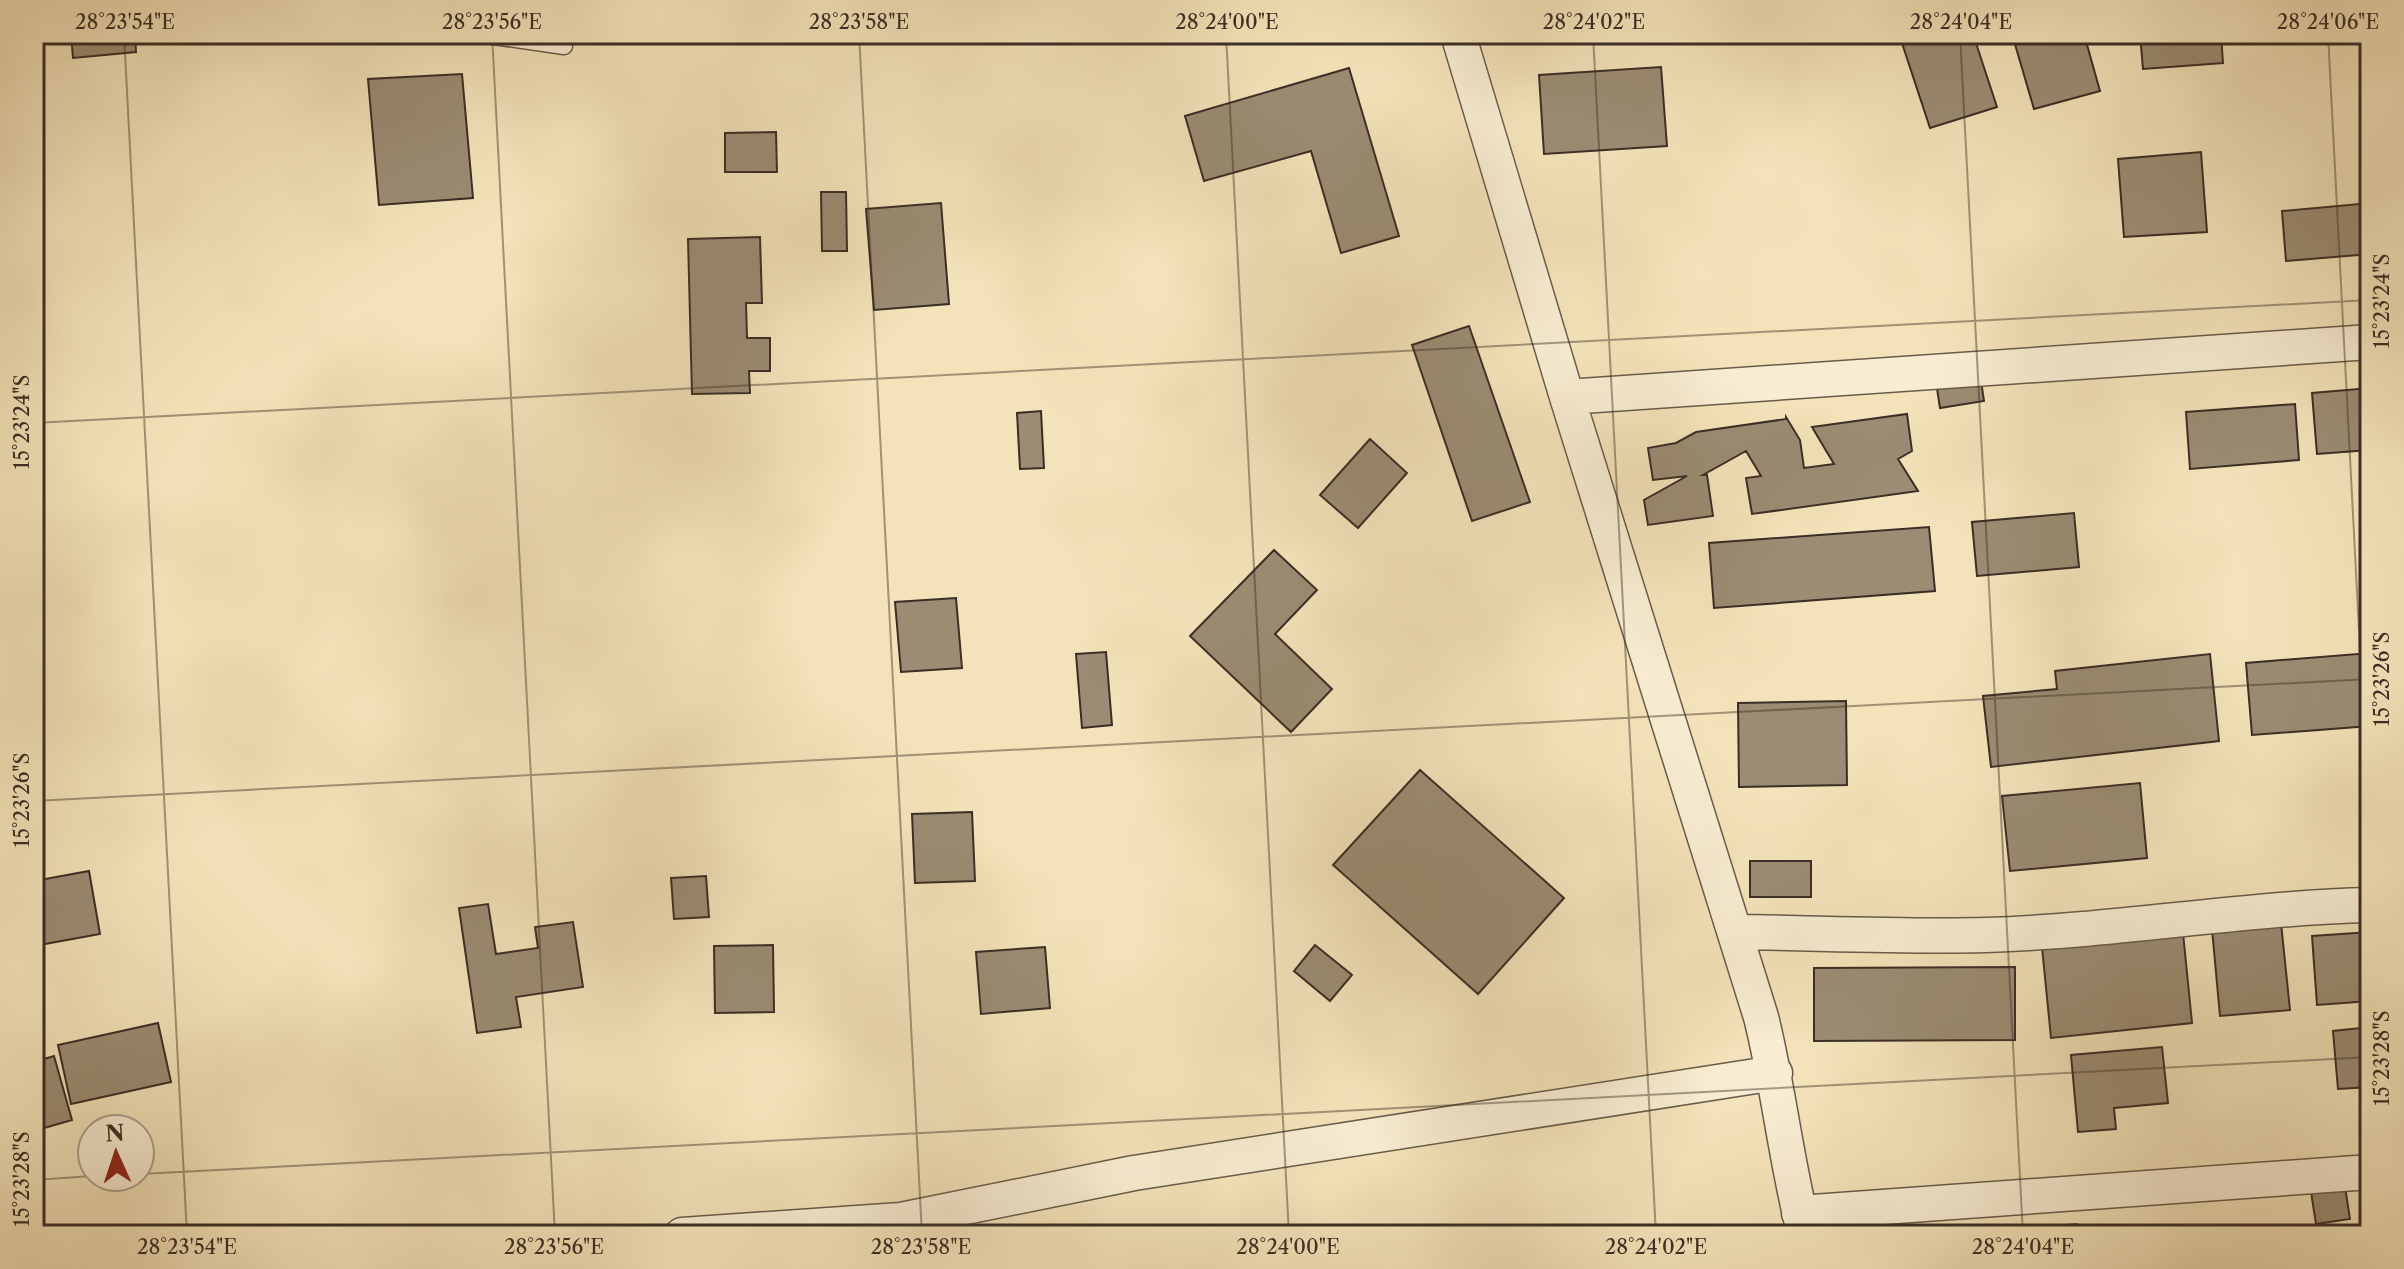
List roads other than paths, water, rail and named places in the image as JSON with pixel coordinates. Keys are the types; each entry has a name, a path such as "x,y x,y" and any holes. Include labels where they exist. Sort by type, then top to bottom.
{"street":[{"path":"1458,34 1567,397 1736,932 1775,1073 1783,1136 1802,1224 2370,1172"},
{"path":"1567,397 2370,342"},
{"path":"1736,932 1987,935 2370,905"},
{"path":"682,1235 902,1227 1134,1173 1775,1073"}],"lane":[{"path":"480,34 564,46"}]}
